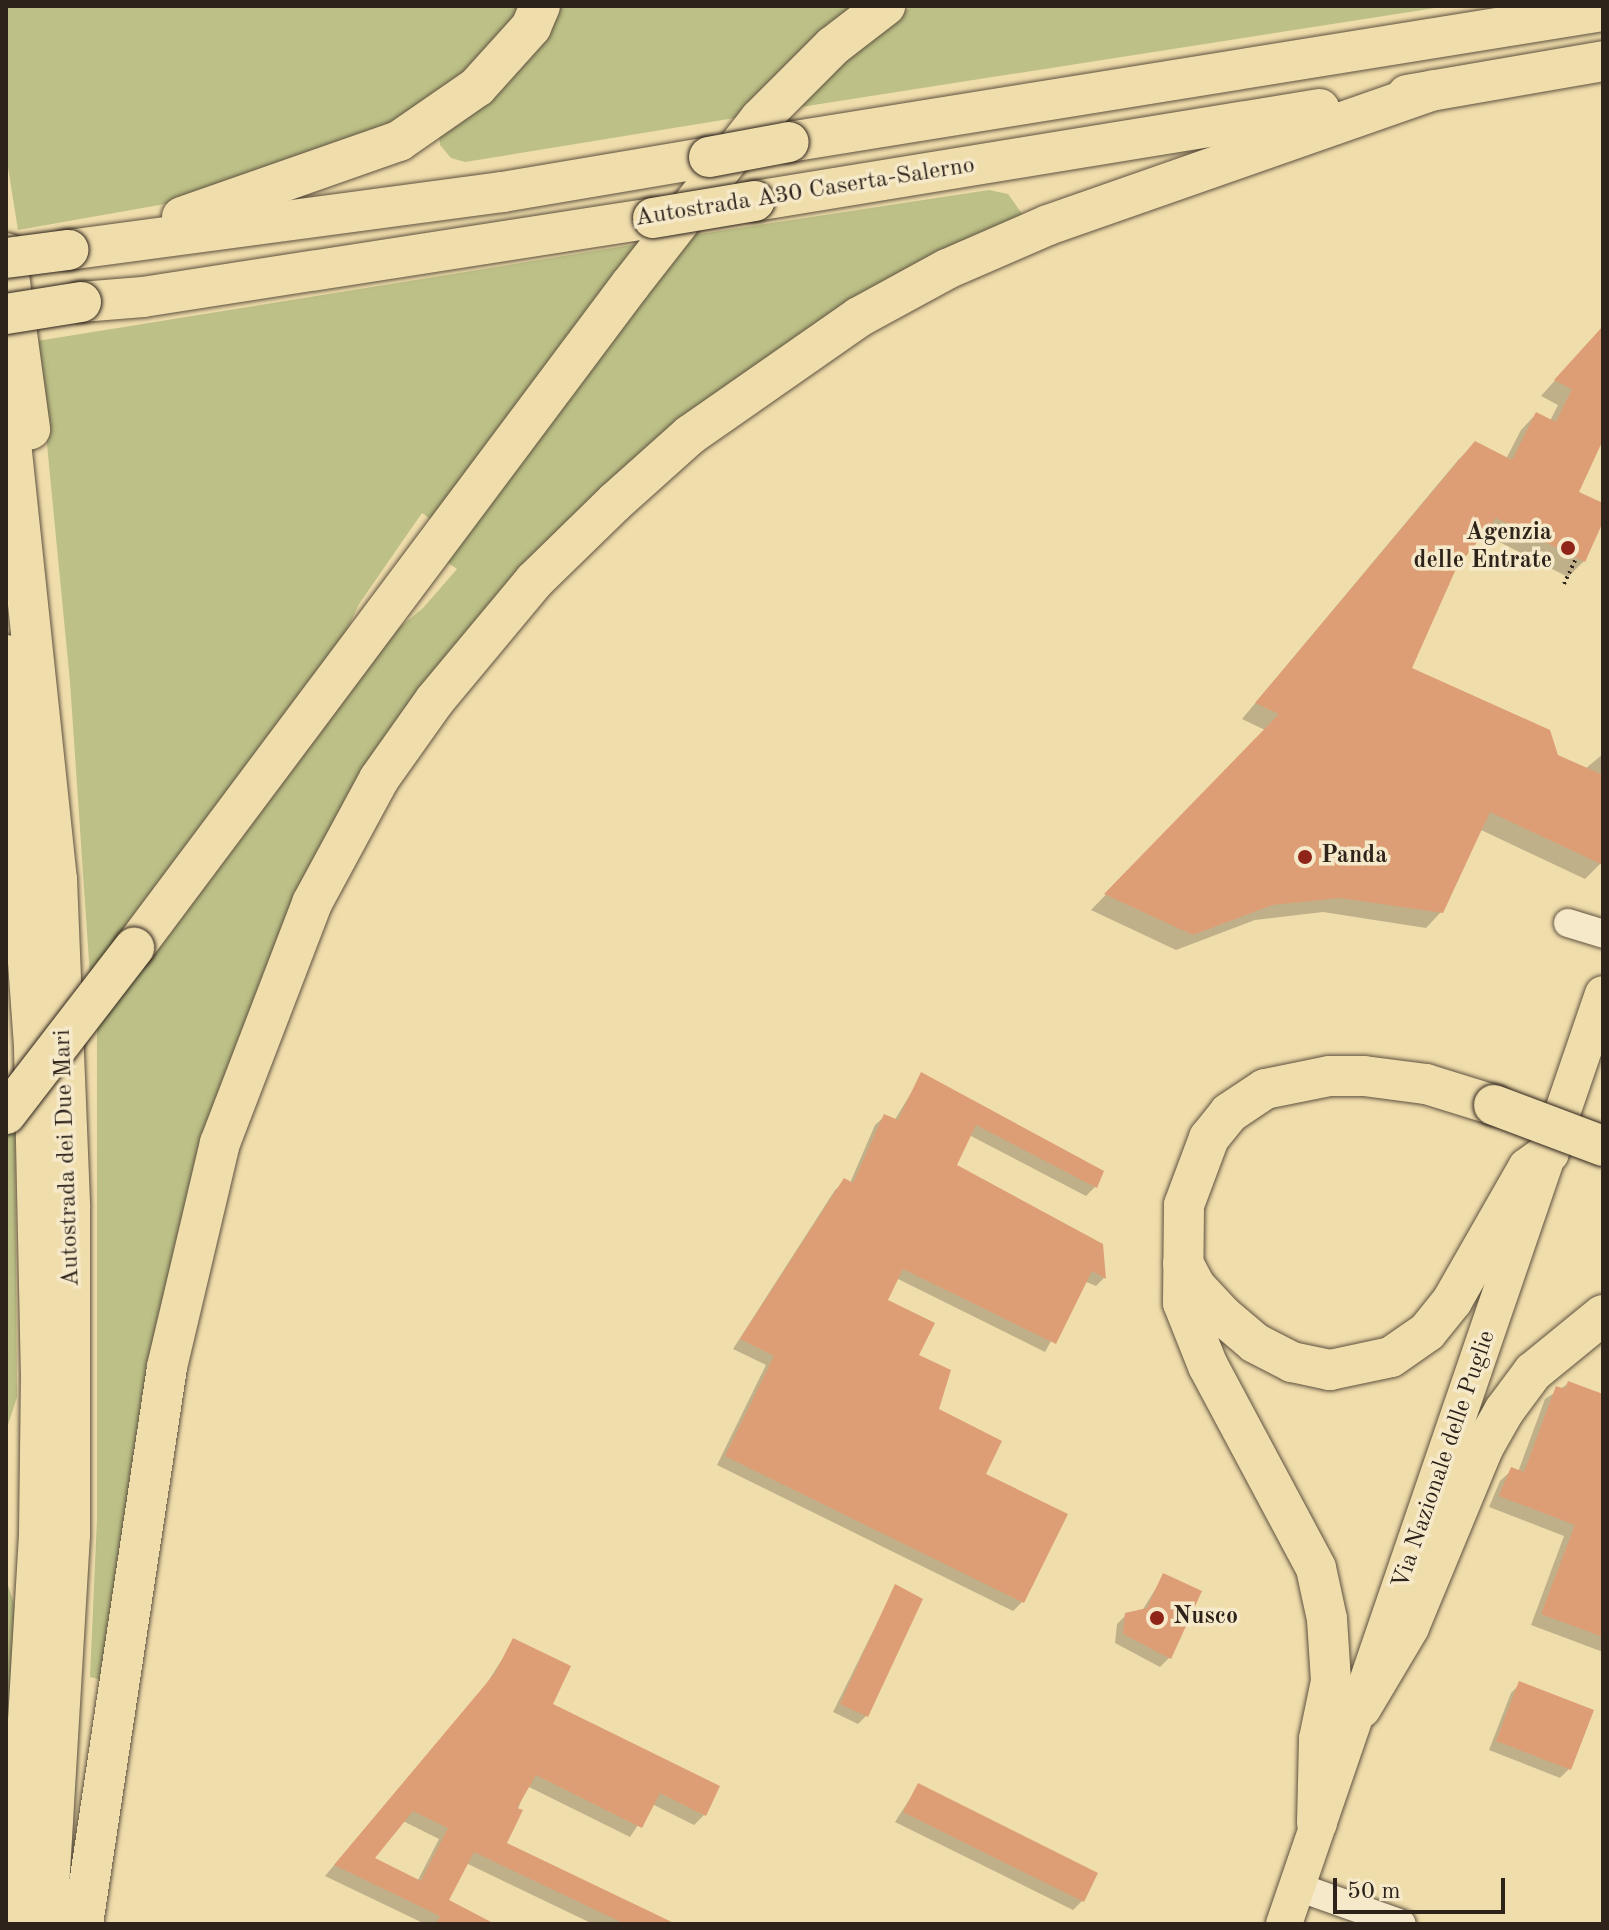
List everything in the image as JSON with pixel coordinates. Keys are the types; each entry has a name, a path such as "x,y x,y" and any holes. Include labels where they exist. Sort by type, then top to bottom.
{"highway":[{"path":"86,247 399,141 477,87 531,27 540,6"},
{"path":"6,1114 631,284 760,119 833,46 885,6"},
{"name":"Autostrada A30 Caserta-Salerno","path":"6,256 503,192 789,142 1603,11"},
{"name":"Autostrada A30 Caserta-Salerno","path":"6,314 81,302 143,297 653,218 1603,61"},
{"path":"83,1924 167,1367 220,1143 312,903 379,779 435,700 534,581 626,492 702,426 859,317 947,269 1048,225 1433,90"},
{"path":"6,256 28,394 48,764"},
{"name":"Autostrada dei Due Mari","path":"6,395 48,764 65,1043 72,1372 70,1535 47,1924"},
{"name":"Autostrada dei Due Mari","path":"6,655 32,1001 41,1343 37,1564 16,1924"},
{"path":"1317,1823 1319,1739 1331,1681 1327,1619 1316,1568 1208,1366 1183,1303 1184,1205 1194,1170 1229,1113 1265,1089 1329,1076 1364,1076 1426,1084 1494,1105 1603,1146"},
{"path":"1183,1263 1195,1286 1222,1315 1255,1343 1292,1362 1330,1370 1391,1357 1427,1332 1452,1301 1528,1168 1549,1153"},
{"path":"1361,1708 1409,1627 1483,1448 1504,1411 1533,1372 1603,1315"}],"main road":[{"name":"Via Nazionale delle Puglie","path":"1284,1924 1317,1823 1361,1708 1603,994"}],"street":[{"path":"1568,923 1603,934"},
{"path":"1298,1887 1402,1924"}],"path":[{"path":"1564,584 1576,558"}],"green space":[{"path":"6,6 528,6 430,110 250,189 18,230 6,155"},
{"path":"553,6 862,6 747,116 465,162 451,158 440,145 439,130"},
{"path":"913,6 1448,6 788,109 866,36"},
{"path":"989,190 1008,194 1025,218 570,527 292,918 107,1681 90,1677 97,1519 97,1017 377,646 423,608 457,569 441,558 687,236"},
{"path":"638,244 437,524 422,513 359,604 334,658 90,976 70,682 37,341"},
{"path":"15,1125 17,1397 6,1431 6,1138"},
{"path":"6,1580 17,1612 6,1799"}],"building":[{"path":"1603,326 1603,440 1579,492 1603,503 1603,522 1585,562 1496,518 1456,569 1412,668 1550,730 1558,755 1603,775 1603,865 1490,812 1443,913 1340,898 1272,905 1193,935 1104,894 1279,714 1255,703 1475,441 1512,460 1536,412 1556,422 1572,389 1554,380"},
{"path":"921,1072 1104,1171 1097,1188 976,1125 957,1165 1103,1244 1106,1279 1092,1271 1056,1344 903,1269 888,1300 935,1323 919,1355 951,1370 939,1409 1002,1441 986,1474 1068,1514 1024,1603 725,1456 774,1356 740,1339 844,1178 853,1183 884,1114 898,1120"},
{"path":"1568,1381 1603,1394 1603,1637 1541,1614 1575,1525 1499,1496 1511,1467 1524,1472 1556,1386 1565,1389"},
{"name":"Nusco","path":"1163,1573 1202,1591 1171,1659 1123,1634 1125,1613 1147,1608"},
{"path":"895,1584 923,1599 868,1717 840,1704"},
{"path":"513,1638 571,1666 553,1704 720,1786 706,1816 660,1793 642,1828 536,1775 517,1808 523,1810 507,1843 676,1924 625,1924 474,1852 449,1900 495,1924 436,1924 440,1916 334,1865 495,1673","holes":["413,1811 448,1828 421,1881 375,1858"]},
{"path":"1519,1681 1594,1710 1571,1770 1496,1741"},
{"path":"918,1783 1098,1873 1084,1902 903,1812"}],"place":[{"name":"Agenzia delle Entrate","path":"1568,548"},
{"name":"Panda","path":"1305,857"},
{"name":"Nusco","path":"1157,1618"}]}
